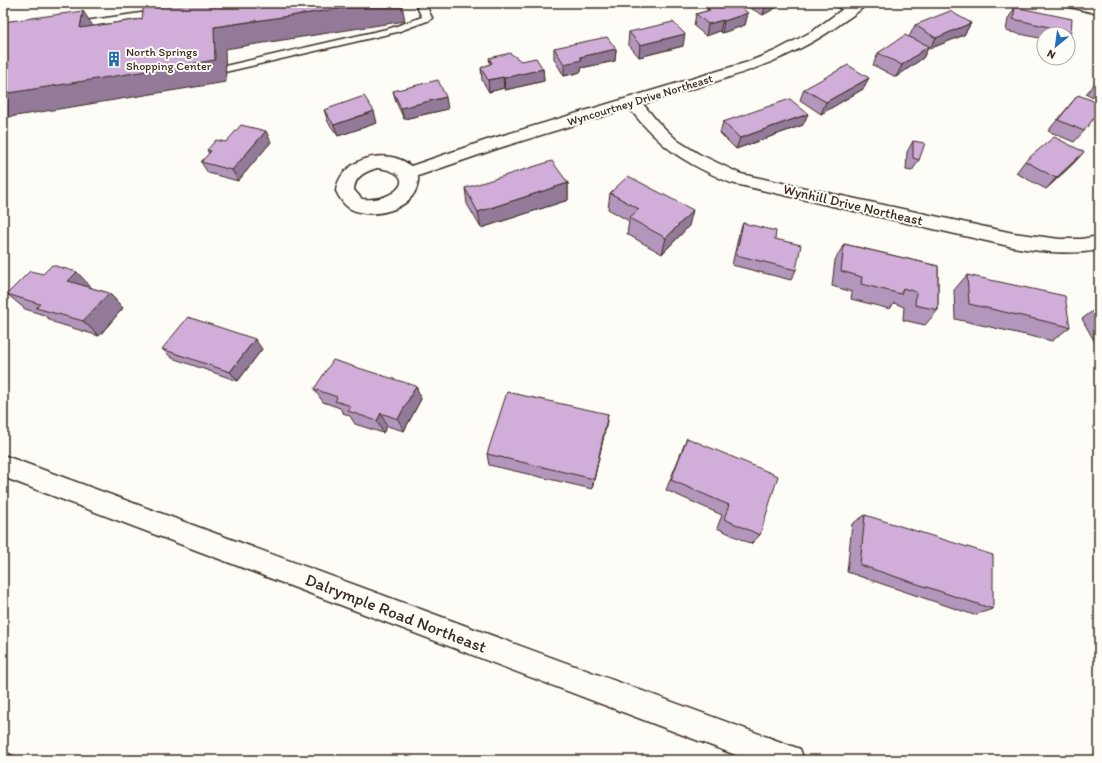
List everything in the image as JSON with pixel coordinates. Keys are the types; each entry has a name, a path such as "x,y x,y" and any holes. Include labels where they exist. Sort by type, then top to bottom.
{"street":[{"path":"1071,3 1099,10"},
{"name":"Wyncourtney Drive Northeast","path":"409,173 493,144 633,102 780,54 818,34 855,7"},
{"name":"Wynhill Drive Northeast","path":"633,102 654,128 674,146 702,164 737,179 1037,244 1087,246 1099,242"},
{"name":"Dalrymple Road Northeast","path":"3,466 789,760"}],"lane":[{"path":"133,31 137,3"},
{"path":"225,69 394,30 427,18 420,3"},
{"path":"836,3 855,7"},
{"path":"57,28 174,12"}],"building":[{"path":"144,3 378,3 214,27 215,60 3,94 3,22 83,11 80,28 142,19"},
{"path":"724,3 735,3 748,13 724,21 708,24 696,14 710,10 707,8"},
{"path":"1015,7 1072,19 1071,26 1044,26 1013,19"},
{"path":"950,11 971,23 936,38 915,25"},
{"path":"673,22 685,34 640,45 629,32"},
{"path":"905,35 929,46 902,65 878,53"},
{"path":"607,37 616,49 580,57 582,60 564,64 554,48"},
{"path":"510,53 521,61 536,58 543,69 488,80 481,68 492,63 489,58"},
{"path":"848,65 869,78 826,102 804,89"},
{"path":"438,80 446,97 401,108 393,91"},
{"path":"1078,95 1099,103 1099,111 1084,131 1058,120"},
{"path":"364,96 374,111 334,125 324,110"},
{"path":"790,99 808,114 740,138 723,122"},
{"path":"241,125 266,131 232,170 201,162 211,151 207,150 216,140 226,142"},
{"path":"1054,137 1084,152 1056,178 1025,161"},
{"path":"913,141 925,143 919,160 913,158"},
{"path":"552,161 568,183 478,212 465,188"},
{"path":"628,176 693,210 666,238 629,218 639,209 610,193"},
{"path":"743,223 776,231 775,239 801,245 796,270 736,255"},
{"path":"844,244 938,266 938,310 915,305 916,292 903,288 901,294 861,284 862,277 841,271"},
{"path":"52,265 77,272 68,281 109,293 83,321 36,308 40,304 7,294 30,271 43,274"},
{"path":"967,275 1065,296 1070,327 969,304"},
{"path":"1095,309 1099,309 1099,317"},
{"path":"188,317 255,339 230,372 162,349"},
{"path":"333,360 416,386 398,419 381,413 377,421 348,411 351,406 335,401 337,397 314,389"},
{"path":"507,392 608,414 594,479 487,454"},
{"path":"687,438 778,476 760,535 724,519 729,505 671,480"},
{"path":"865,515 993,555 993,609 860,565"}],"place":[{"name":"North Springs Shopping Center","path":"114,59"}]}
